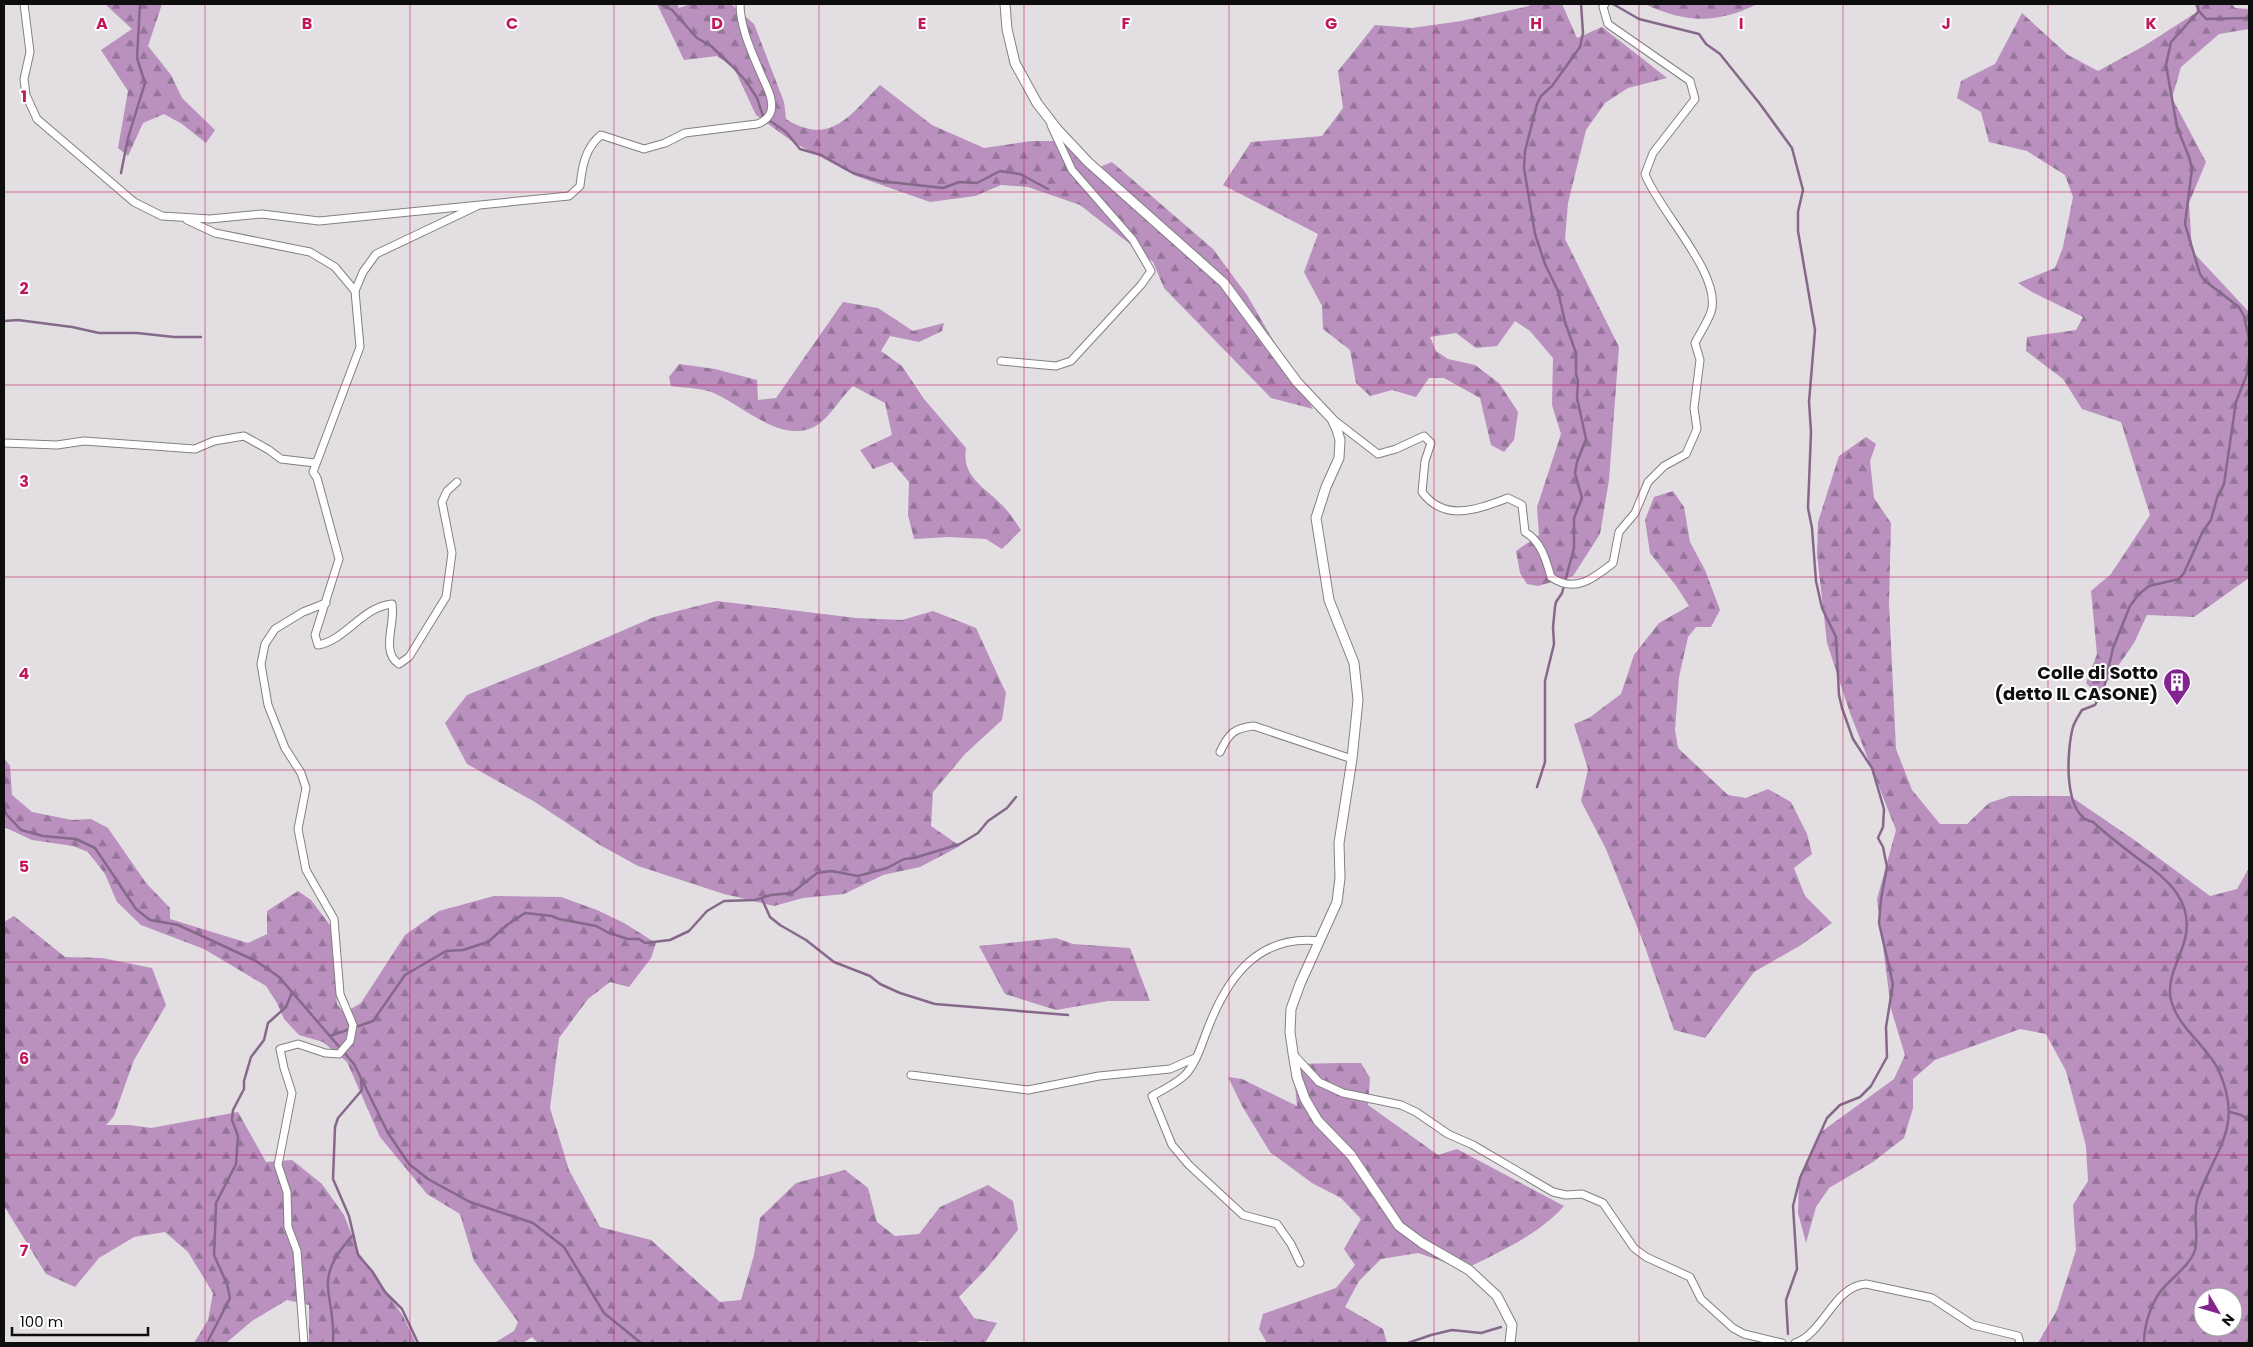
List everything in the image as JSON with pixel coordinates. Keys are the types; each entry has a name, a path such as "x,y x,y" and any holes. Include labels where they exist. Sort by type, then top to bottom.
{"street":[{"path":"24,4 30,52 24,79 26,95 37,119 134,202 162,216 210,219 262,214 319,220 569,196 580,186 582,163 595,140 601,135 644,149 665,143 685,133 758,124 764,121 770,112 771,98 746,32 740,12 740,4"},
{"path":"1000,361 1056,366 1071,361 1141,285 1151,271 1133,240 1072,170 1045,114 1015,63 1007,29 1005,4"},
{"path":"1045,114 1088,162 1224,283 1297,382 1332,419 1378,454 1396,449 1424,436 1431,443 1425,460 1422,492 1430,503 1446,510 1466,512 1508,498 1522,505 1525,532 1532,536 1546,556 1551,577 1560,583 1573,584 1590,581 1614,563 1619,532 1635,512 1648,482 1664,466 1686,454 1697,429 1694,408 1700,360 1695,343 1711,311 1710,286 1694,253 1650,187 1644,174 1653,153 1695,99 1690,81 1608,24 1603,7 1605,4"},
{"path":"457,482 447,491 442,502 452,553 446,597 409,657 399,664 393,660 389,651 394,614 392,604 382,605 361,617 327,643 318,644 315,635 339,559 318,478 313,472 360,347 355,291 363,272 376,254 482,204"},
{"path":"182,217 215,233 310,252 335,267 355,291"},
{"path":"1332,419 1340,440 1339,458 1326,487 1316,518 1329,600 1354,663 1358,700 1352,759 1339,843 1340,878 1337,902 1300,984 1291,1009 1290,1032 1297,1077 1305,1099 1318,1121 1351,1155 1400,1226 1422,1243 1469,1270 1497,1296 1512,1325 1510,1343"},
{"path":"4,443 57,445 84,441 195,449 214,442 244,436 281,459 315,463"},
{"path":"304,1343 297,1251 288,1227 287,1192 278,1164 292,1093 280,1049 298,1044 325,1053 339,1054 350,1041 353,1025 340,994 334,919 306,870 298,829 306,788 301,773 285,748 268,705 261,664 265,644 275,629 296,616 326,603"},
{"path":"1220,752 1227,738 1234,731 1240,727 1254,726 1352,759"},
{"path":"1300,1263 1291,1244 1276,1224 1243,1215 1189,1165 1172,1145 1152,1096 1185,1075 1195,1057 1218,1002 1244,966 1272,946 1300,938 1320,941"},
{"path":"1293,1053 1319,1082 1343,1093 1401,1105 1416,1112 1448,1134 1473,1145 1553,1192 1566,1195 1582,1194 1603,1204 1634,1248 1646,1257 1690,1277 1701,1298 1733,1328 1744,1334 1782,1343"},
{"path":"911,1075 1028,1090 1099,1076 1170,1069 1195,1057"},
{"path":"1795,1343 1802,1341 1847,1292 1856,1285 1866,1284 1932,1298 1973,1325 2018,1336 2020,1343"}],"green space":[{"path":"105,4 162,4 148,46 171,75 182,98 215,130 206,143 182,124 164,114 143,123 128,156 118,148 128,91 101,50 132,29"},
{"path":"657,4 677,4 679,8 691,4 731,4 754,24 784,102 786,119 802,127 815,130 839,124 880,85 932,125 984,148 1032,141 1062,141 1092,170 1112,162 1213,249 1247,295 1313,409 1271,398 1164,288 1153,262 1080,205 1028,187 1001,185 975,196 930,202 856,176 793,142 756,115 734,68 717,56 684,60"},
{"path":"1530,4 1562,4 1577,38 1602,27 1667,78 1628,88 1605,103 1586,130 1568,203 1565,239 1619,347 1609,480 1600,534 1573,576 1538,586 1527,584 1520,573 1516,551 1539,535 1537,507 1561,434 1552,405 1553,358 1530,331 1515,321 1497,346 1476,348 1456,333 1430,337 1436,351 1448,359 1475,365 1499,383 1518,412 1514,440 1504,452 1491,445 1480,398 1444,378 1429,378 1416,397 1392,390 1370,396 1356,383 1350,350 1323,329 1322,306 1304,272 1318,234 1223,185 1251,142 1322,136 1343,108 1338,71 1375,25 1412,28 1461,21 1529,6"},
{"path":"1645,4 1757,4 1729,15 1701,19 1673,15"},
{"path":"2195,4 2232,4 2235,8 2249,9 2249,29 2219,34 2181,67 2172,98 2206,162 2189,203 2192,251 2249,312 2249,578 2194,617 2147,615 2134,643 2098,695 2086,683 2097,654 2091,591 2111,574 2150,515 2121,422 2082,409 2063,379 2026,351 2027,337 2076,330 2083,317 2018,283 2055,268 2063,247 2073,197 2065,175 2027,151 1989,142 1981,112 1957,98 1961,81 1995,64 2022,13 2068,55 2098,71 2144,46 2197,12"},
{"path":"843,302 878,308 913,331 944,323 942,331 919,342 890,336 881,351 902,366 924,399 966,448 965,458 970,474 1005,508 1021,530 1002,549 986,539 949,537 914,539 908,515 909,482 892,462 873,469 860,450 892,435 885,403 853,386 820,423 807,430 794,431 781,429 767,423 711,392 671,386 669,377 679,364 715,369 757,380 758,400 776,398"},
{"path":"1866,437 1876,444 1870,461 1874,498 1891,523 1889,603 1896,749 1912,790 1940,824 1967,824 1989,803 2010,796 2070,796 2133,839 2210,896 2237,889 2249,868 2249,1343 2038,1343 2057,1310 2076,1250 2073,1205 2088,1181 2086,1146 2066,1071 2046,1034 2020,1029 1935,1060 1913,1079 1913,1108 1904,1138 1873,1162 1829,1188 1816,1207 1806,1243 1798,1213 1799,1178 1821,1132 1894,1079 1905,1055 1891,1009 1877,899 1896,830 1850,713 1827,643 1817,554 1818,522 1839,456"},
{"path":"1673,491 1684,507 1690,542 1705,570 1720,610 1711,627 1696,627 1688,637 1679,677 1675,730 1678,748 1728,795 1746,798 1768,789 1791,802 1807,834 1812,854 1794,868 1805,896 1832,923 1801,945 1754,972 1705,1038 1674,1030 1644,944 1606,849 1581,801 1588,769 1574,724 1589,718 1621,694 1634,655 1659,623 1689,606 1677,587 1650,553 1645,520 1654,497"},
{"path":"717,601 856,618 902,620 933,611 976,628 1006,693 1002,720 965,754 933,792 931,826 960,846 920,867 883,875 844,894 803,898 774,906 724,894 638,866 600,845 535,802 467,764 445,723 467,695 654,617"},
{"path":"4,758 10,766 12,795 32,812 72,820 91,819 108,828 146,883 170,908 170,919 248,943 267,934 267,911 298,891 311,900 332,928 337,1004 344,1013 361,1003 405,935 439,911 494,896 561,897 597,910 624,923 656,943 651,958 629,987 610,982 588,999 559,1038 550,1108 569,1170 600,1227 651,1240 720,1302 741,1300 754,1255 760,1218 796,1183 845,1170 868,1188 877,1222 895,1236 919,1234 940,1207 988,1185 1013,1201 1018,1230 987,1268 959,1297 974,1318 997,1323 985,1343 919,1341 916,1343 538,1343 532,1337 523,1343 494,1343 514,1331 518,1322 474,1261 460,1214 427,1194 380,1137 347,1062 323,1042 299,1035 284,1019 277,1003 266,986 204,949 141,925 117,902 105,874 88,852 73,846 32,840 4,827"},
{"path":"14,916 65,957 102,958 152,968 166,1005 134,1060 114,1116 106,1125 130,1125 151,1128 238,1112 266,1162 292,1160 322,1184 344,1215 359,1253 403,1316 416,1343 309,1343 309,1305 287,1300 252,1321 226,1343 194,1343 208,1320 213,1293 188,1252 165,1232 134,1237 99,1258 75,1287 46,1274 4,1206 4,922"},
{"path":"1056,938 1073,944 1130,948 1150,1001 1108,1001 1056,1010 1005,994 979,946"},
{"path":"1361,1063 1370,1078 1368,1105 1438,1155 1457,1149 1564,1206 1530,1234 1465,1269 1418,1253 1381,1259 1359,1281 1345,1307 1383,1329 1387,1343 1267,1343 1259,1329 1263,1314 1336,1288 1355,1265 1344,1249 1361,1219 1341,1198 1312,1183 1270,1152 1242,1106 1228,1077 1242,1079 1297,1106 1293,1064"}],"waterway":[{"path":"121,173 128,138 145,83 137,58 140,4"},
{"path":"660,4 672,10 697,38 711,46 732,66 746,81 757,98 763,116 786,132 800,149 821,155 853,173 880,181 943,188 959,182 977,183 1000,171 1020,174 1048,189"},
{"path":"1537,787 1545,762 1545,681 1554,644 1555,607 1562,593 1574,548 1574,518 1582,498 1575,473 1586,439 1577,398 1576,353 1565,322 1558,291 1545,264 1535,234 1524,168 1525,151 1537,104 1541,96 1552,86 1580,47 1583,33 1581,4"},
{"path":"1613,4 1639,19 1699,34 1706,44 1720,54 1792,148 1803,190 1798,212 1798,231 1815,330 1809,402 1811,432 1808,508 1812,528 1816,581 1822,608 1836,637 1839,695 1842,708 1853,739 1872,768 1884,809 1883,827 1878,838 1883,847 1887,867 1879,923 1893,984 1886,1027 1887,1057 1871,1086 1860,1097 1840,1105 1827,1118 1800,1178 1793,1206 1797,1269 1786,1300 1788,1334"},
{"path":"2197,4 2199,11 2206,19 2249,18"},
{"path":"2199,11 2171,42 2166,65 2177,127 2192,169 2185,224 2200,274 2205,281 2239,307 2244,316 2249,339"},
{"path":"4,321 18,320 72,327 99,333 201,337"},
{"path":"2144,1343 2145,1328 2153,1304 2166,1285 2187,1264 2195,1250 2196,1203 2225,1135 2229,1106 2218,1069 2207,1052 2186,1028 2171,1000 2170,984 2185,939 2187,926 2186,914 2182,903 2169,884 2160,875 2093,822 2083,817 2076,808 2071,795 2069,781 2069,750 2073,727 2077,718 2082,710 2095,705 2104,688 2113,648 2130,606 2138,595 2149,586 2179,579 2184,573 2203,531 2211,520 2217,498 2224,484 2236,402 2247,374 2249,358"},
{"path":"330,1036 373,1021 405,975 446,951 463,950 488,942 507,925 525,913 552,916 596,926 609,933 628,939 639,939 645,943 670,940 689,931 707,911 724,901 755,900 771,895 792,893 817,873 831,871 858,876 887,868 904,859 914,858 960,844 978,833 988,821 1007,808 1016,797"},
{"path":"4,808 6,814 21,830 43,836 76,839 95,848 136,909 150,920 178,925 256,961 279,977 354,1064 388,1133 409,1164 428,1179 470,1202 533,1223 564,1247 604,1313 641,1343"},
{"path":"762,899 770,917 806,940 834,962 870,976 880,984 900,993 935,1004 1068,1015"},
{"path":"207,1343 230,1298 227,1284 214,1255 216,1203 236,1164 238,1136 232,1120 233,1110 244,1089 244,1081 251,1057 264,1040 268,1023 286,1007 292,992"},
{"path":"361,1080 362,1090 338,1118 335,1127 333,1179 349,1216 358,1255 372,1271 385,1292 402,1309 418,1343"},
{"path":"2230,1112 2241,1115 2249,1120"},
{"path":"333,1343 333,1326 328,1288 329,1276 332,1265 340,1251 353,1235"},
{"path":"1408,1343 1452,1330 1481,1333 1501,1327"}],"place":[{"name":"Colle di Sotto (detto IL CASONE)","path":"2177,706"}]}
